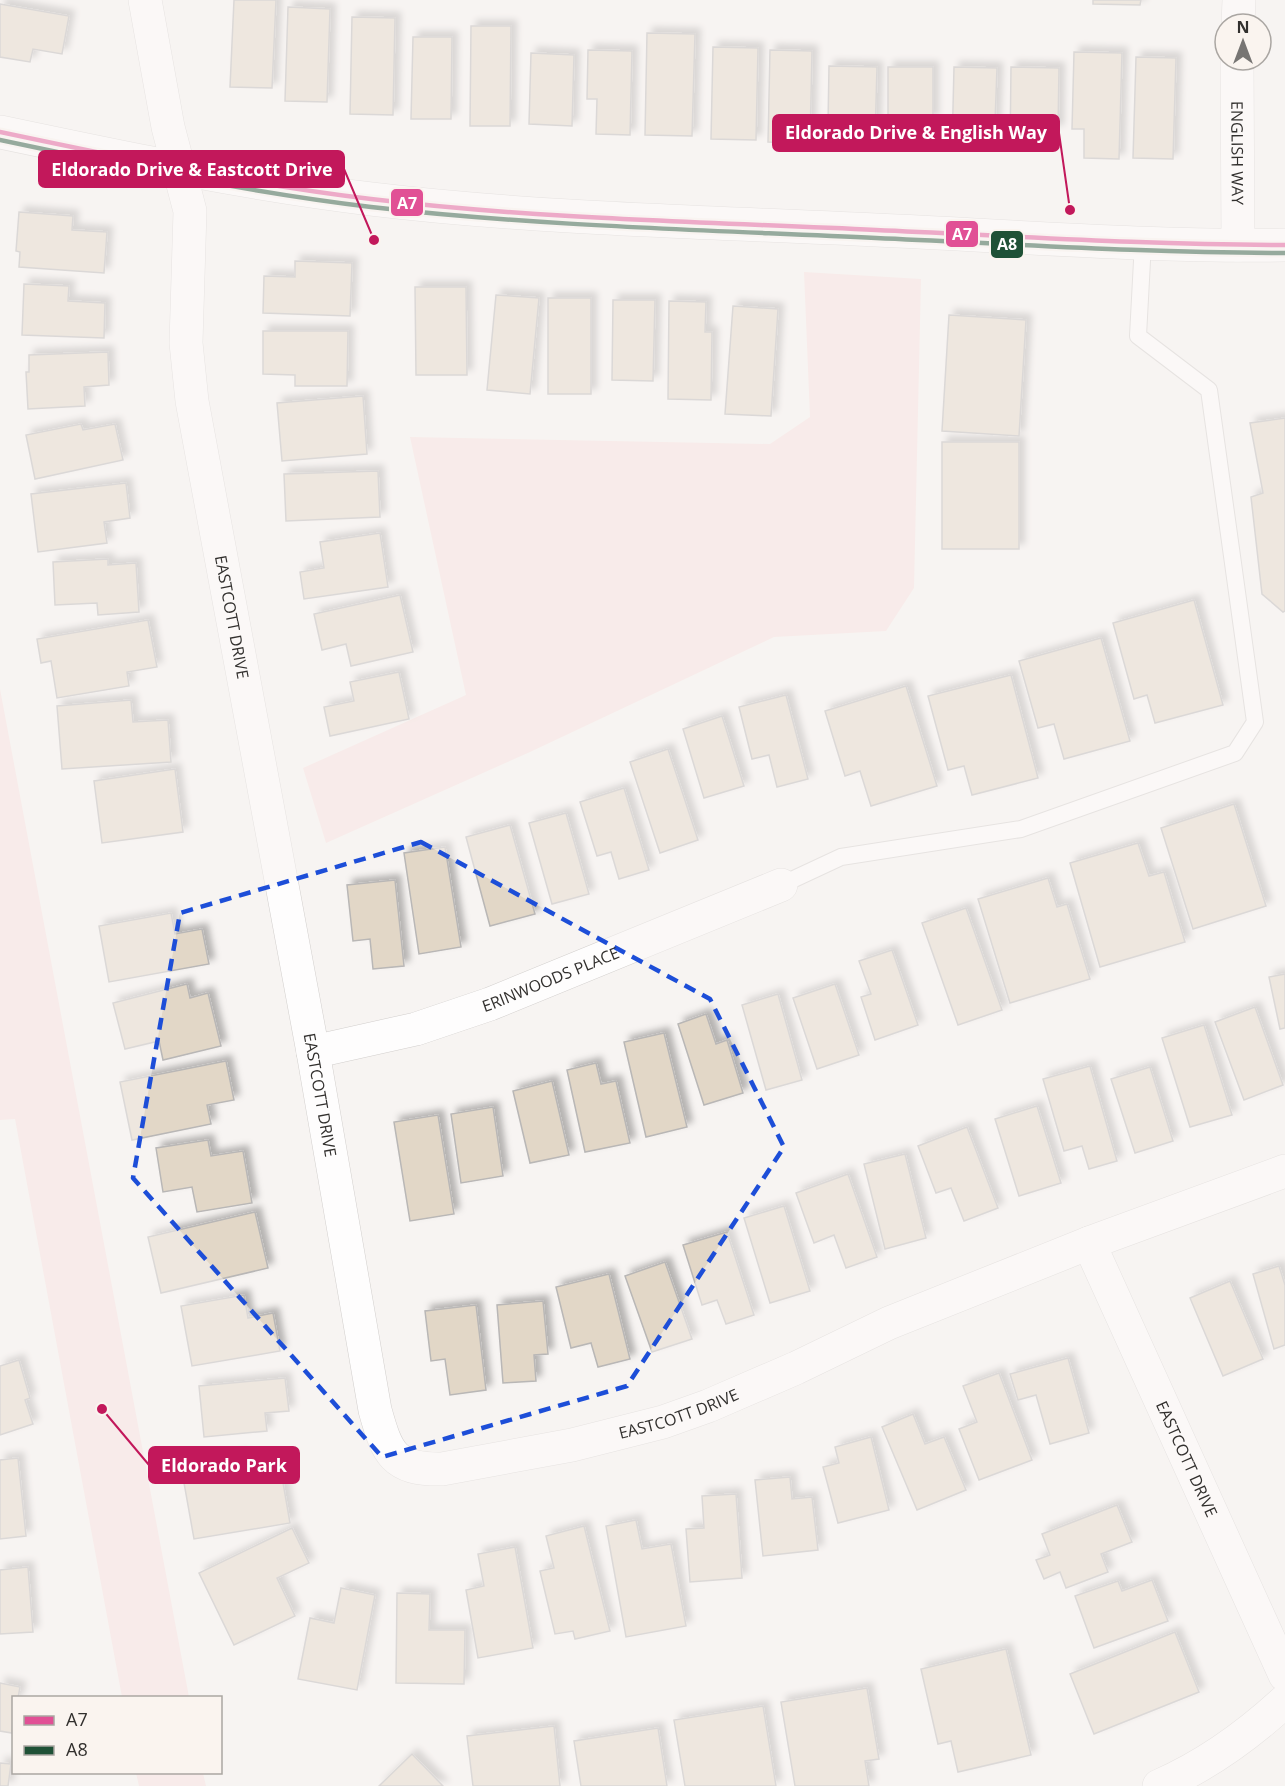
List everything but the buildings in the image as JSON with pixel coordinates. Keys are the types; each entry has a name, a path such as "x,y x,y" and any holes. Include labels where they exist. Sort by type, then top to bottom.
{"street":[{"name":"EASTCOTT DRIVE","path":"145,0 168,127 190,211 186,343 192,401 313,1052 375,1410 383,1439 391,1453 405,1464 424,1469 466,1466 562,1447 663,1422 748,1390 889,1323 1089,1243 1285,1171"},
{"name":"ENGLISH WAY","path":"1237,72 1238,245"},
{"path":"0,132 180,170 358,197 463,209 1143,242 1285,245"},
{"name":"ERINWOODS PLACE","path":"313,1052 416,1029 490,1004 781,885"},
{"name":"EASTCOTT DRIVE","path":"1089,1243 1285,1675"},
{"path":"1159,1786 1242,1738 1285,1701"}],"lane":[{"path":"781,885 841,857 1021,829 1235,753 1255,722 1209,390 1138,336 1143,242"}],"highlighted area":[{"path":"421,842 710,999 784,1147 627,1386 382,1457 133,1178 180,913"}],"shaded area":[{"path":"804,272 921,279 914,588 886,631 774,637 530,752 326,843 303,768 466,695 410,437 770,444 810,417"},
{"path":"0,689 189,1696 122,1696 15,1119 0,1120"},
{"path":"136,1774 203,1774 206,1786 139,1786"}],"transit line":[{"name":"A7","path":"0,132 231,178 324,193 434,206 686,222 1131,242 1285,245"},
{"name":"A8","path":"0,140 138,169 324,201 497,219 1131,250 1285,253"}],"place":[{"name":"Eldorado Drive & English Way","path":"1070,210"},
{"name":"Eldorado Drive & Eastcott Drive","path":"374,240"},
{"name":"Eldorado Park","path":"102,1409"}]}
